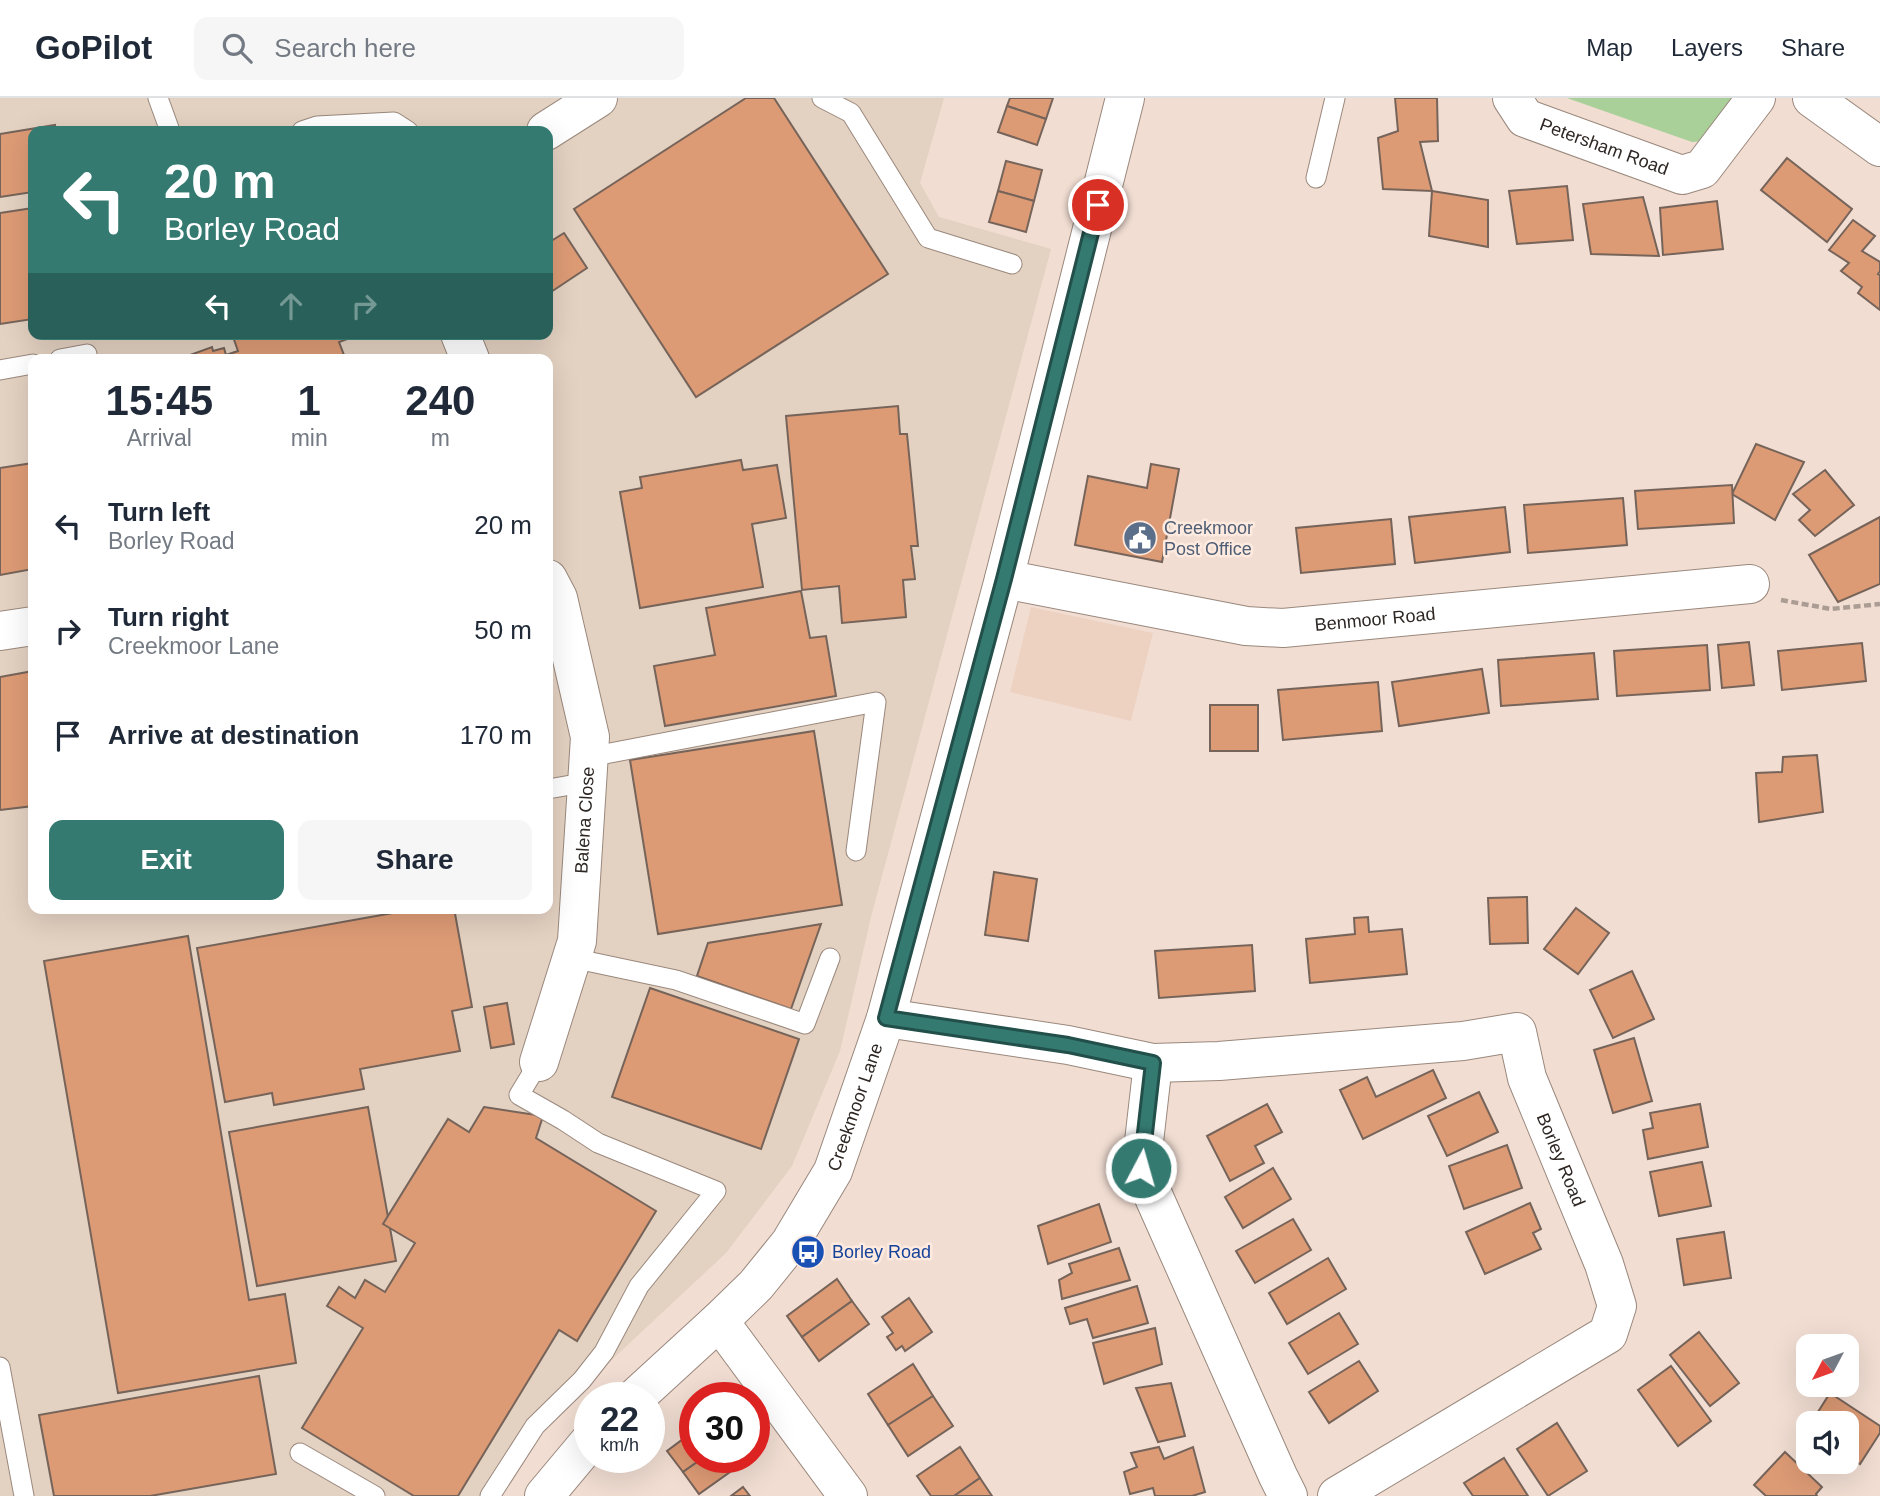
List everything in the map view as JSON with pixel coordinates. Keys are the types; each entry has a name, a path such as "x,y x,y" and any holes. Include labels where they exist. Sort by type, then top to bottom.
{"street":[{"path":"553,127 598,98"},
{"name":"Creekmoor Lane","path":"652,1382 756,1285 790,1242 834,1171 886,1018 1004,579 1125,98"},
{"name":"Petersham Road","path":"1512,98 1525,118 1682,175 1702,169 1756,98"},
{"path":"1812,98 1880,148"},
{"name":"Benmoor Road","path":"1004,579 1246,626 1283,628 1750,584"},
{"name":"Balena Close","path":"539,1062 577,941 590,737 558,598 553,588"},
{"path":"0,631 28,627"},
{"name":"Borley Road","path":"886,1018 1068,1045 1153,1063 1219,1061 1463,1041 1517,1032 1527,1078 1604,1264 1617,1306 1608,1334 1337,1496"},
{"path":"1153,1063 1141,1168 1289,1496"},
{"path":"719,1321 848,1496"},
{"path":"544,1496 574,1460"}],"lane":[{"path":"158,98 168,126"},
{"path":"822,98 851,113 928,238 1012,264"},
{"path":"1316,178 1335,98"},
{"path":"317,126 394,122 400,126"},
{"path":"0,370 28,365"},
{"path":"553,787 588,770 876,702 856,851"},
{"path":"572,958 676,980 805,1024 830,958"},
{"path":"489,1496 535,1426 582,1380 604,1352 639,1286 716,1191 598,1143 519,1095 539,1062"},
{"path":"0,1367 24,1496"},
{"path":"300,1453 374,1496"}],"path":[{"path":"1750,584 1777,599 1831,609 1880,604"}],"shaded area":[{"path":"0,98 944,98 920,183 939,217 1051,249 872,913 840,1051 792,1166 726,1253 588,1382 574,1382 574,1398 517,1461 495,1496 0,1496"},
{"path":"1031,607 1153,633 1131,721 1010,692"}],"green space":[{"path":"1567,98 1739,98 1705,141 1692,142"}],"building":[{"path":"746,98 774,98 888,274 696,397 574,209"},
{"path":"1010,98 1053,98 1046,119 1007,106"},
{"path":"1395,98 1437,98 1438,141 1420,142 1432,191 1383,189 1378,138 1398,131"},
{"path":"1007,106 1046,119 1037,145 998,132"},
{"path":"28,129 28,193 0,197 0,134"},
{"path":"1787,158 1852,209 1827,242 1761,190"},
{"path":"1006,161 1042,170 1034,201 998,191"},
{"path":"1567,186 1573,240 1517,244 1509,191"},
{"path":"998,191 1034,201 1026,232 989,222"},
{"path":"1432,191 1488,200 1488,247 1429,236"},
{"path":"1643,197 1659,256 1591,254 1583,204"},
{"path":"1717,201 1723,249 1663,255 1660,208"},
{"path":"28,209 28,320 0,324 0,213"},
{"path":"1853,220 1875,236 1862,251 1880,262 1880,310 1858,293 1862,287 1841,271 1849,263 1829,250"},
{"path":"564,233 587,268 553,291 553,240"},
{"path":"234,340 344,340 339,342 344,354 229,354 238,351"},
{"path":"212,347 213,351 224,348 226,354 193,354"},
{"path":"898,406 900,434 907,434 918,546 911,546 915,579 903,580 906,617 842,623 839,586 802,590 786,416"},
{"path":"1756,444 1804,462 1775,520 1732,494"},
{"path":"741,460 743,470 777,465 786,518 752,524 763,587 640,608 620,492 642,488 640,477"},
{"path":"28,464 28,570 0,575 0,468"},
{"path":"1151,464 1179,469 1162,562 1075,545 1088,476 1147,488"},
{"path":"1825,470 1854,505 1815,536 1799,520 1810,510 1793,494"},
{"path":"1732,485 1734,523 1638,529 1635,491"},
{"path":"1623,498 1627,545 1528,553 1524,505"},
{"path":"1505,507 1510,552 1415,563 1409,517"},
{"path":"1880,517 1880,584 1838,602 1809,555"},
{"path":"1391,519 1395,564 1301,573 1296,528"},
{"path":"801,591 810,638 826,636 836,696 665,726 654,666 715,655 706,608"},
{"path":"1749,642 1754,685 1722,688 1718,645"},
{"path":"1862,643 1866,681 1782,690 1778,651"},
{"path":"1707,645 1710,690 1617,696 1614,651"},
{"path":"1594,653 1598,699 1501,706 1498,660"},
{"path":"1482,669 1489,713 1399,726 1392,682"},
{"path":"28,672 28,807 0,810 0,677"},
{"path":"1378,682 1382,731 1283,740 1278,690"},
{"path":"1210,705 1258,705 1258,751 1210,751"},
{"path":"814,731 842,905 658,934 630,760"},
{"path":"1817,755 1823,812 1759,822 1756,773 1782,772 1783,757"},
{"path":"994,872 1037,879 1028,941 985,935"},
{"path":"1527,897 1528,943 1490,944 1488,898"},
{"path":"1576,908 1609,933 1578,974 1544,949"},
{"path":"387,914 455,914 472,1007 452,1011 460,1051 360,1069 364,1089 274,1105 272,1093 225,1102 197,948"},
{"path":"1368,917 1369,932 1402,929 1407,974 1310,983 1306,939 1355,934 1354,918"},
{"path":"821,924 791,1009 697,976 708,943"},
{"path":"188,936 249,1300 285,1294 296,1363 118,1393 44,961"},
{"path":"1252,945 1255,991 1159,998 1155,951"},
{"path":"1632,971 1654,1019 1613,1038 1590,990"},
{"path":"650,988 799,1039 761,1149 612,1097"},
{"path":"507,1003 514,1044 491,1048 484,1007"},
{"path":"1634,1038 1652,1101 1613,1113 1594,1050"},
{"path":"1433,1070 1446,1098 1363,1139 1340,1090 1367,1077 1376,1097"},
{"path":"1479,1092 1498,1132 1447,1156 1428,1116"},
{"path":"1267,1104 1282,1132 1255,1146 1264,1163 1230,1181 1207,1136"},
{"path":"1700,1104 1708,1147 1648,1159 1643,1130 1653,1128 1650,1113"},
{"path":"368,1107 396,1261 257,1286 229,1132"},
{"path":"484,1107 543,1116 536,1138 656,1211 577,1341 559,1330 458,1496 414,1496 302,1428 363,1328 327,1306 339,1287 355,1298 365,1280 385,1292 415,1243 383,1224 448,1119 469,1132"},
{"path":"1507,1145 1522,1188 1464,1209 1449,1166"},
{"path":"1702,1162 1711,1206 1659,1216 1650,1172"},
{"path":"1273,1168 1291,1199 1243,1228 1225,1197"},
{"path":"1530,1203 1541,1229 1533,1233 1541,1249 1485,1274 1466,1232"},
{"path":"1099,1204 1111,1242 1048,1264 1038,1226"},
{"path":"1293,1219 1311,1250 1255,1283 1236,1251"},
{"path":"1724,1232 1731,1278 1684,1285 1677,1239"},
{"path":"1119,1248 1130,1280 1062,1299 1059,1280 1072,1273 1069,1264"},
{"path":"1328,1258 1346,1289 1287,1324 1269,1293"},
{"path":"837,1279 852,1301 802,1337 787,1316"},
{"path":"1137,1286 1148,1323 1093,1338 1087,1319 1070,1324 1065,1308"},
{"path":"909,1298 932,1332 905,1351 902,1346 896,1350 887,1337 893,1333 882,1317"},
{"path":"852,1301 869,1324 819,1361 802,1337"},
{"path":"1339,1313 1358,1344 1308,1374 1289,1343"},
{"path":"1155,1328 1162,1364 1104,1384 1093,1343"},
{"path":"1699,1332 1739,1383 1710,1406 1670,1355"},
{"path":"1359,1361 1378,1391 1329,1423 1309,1392"},
{"path":"913,1364 933,1396 888,1425 868,1394"},
{"path":"1671,1366 1711,1421 1678,1446 1638,1390"},
{"path":"259,1376 276,1474 150,1496 54,1496 39,1415"},
{"path":"1171,1383 1185,1436 1158,1442 1136,1388"},
{"path":"933,1396 953,1426 908,1456 888,1425"},
{"path":"1827,1397 1836,1397 1857,1411 1819,1411"},
{"path":"1859,1412 1880,1426 1880,1433 1860,1464"},
{"path":"1557,1423 1587,1471 1548,1496 1517,1449"},
{"path":"679,1442 679,1467 667,1451"},
{"path":"960,1447 980,1478 954,1496 931,1496 917,1476"},
{"path":"1159,1447 1164,1459 1193,1447 1205,1492 1192,1496 1155,1496 1153,1488 1130,1494 1124,1472 1137,1467 1131,1453"},
{"path":"1785,1452 1796,1462 1796,1474 1808,1474 1822,1487 1817,1496 1766,1496 1754,1485"},
{"path":"1504,1458 1528,1496 1473,1496 1464,1483"},
{"path":"684,1473 729,1473 699,1494"},
{"path":"980,1478 992,1496 954,1496"},
{"path":"743,1487 750,1496 731,1496"}],"place":[{"name":"Creekmoor Post Office","path":"1140,538"},
{"name":"Borley Road","path":"808,1252"}],"route":[{"path":"1098,205 1004,579 886,1018 1068,1045 1153,1063 1141,1168"}]}
